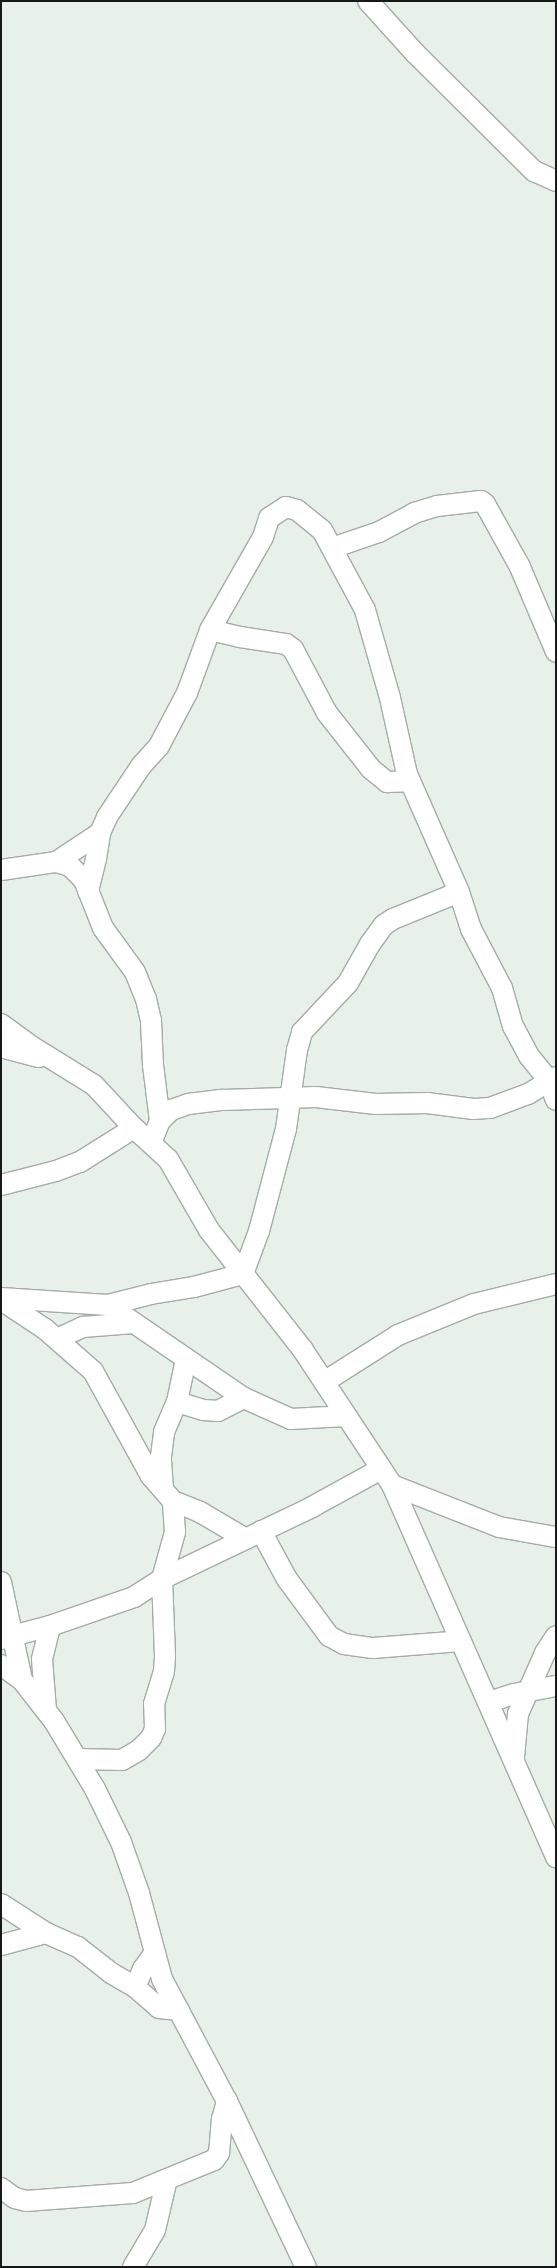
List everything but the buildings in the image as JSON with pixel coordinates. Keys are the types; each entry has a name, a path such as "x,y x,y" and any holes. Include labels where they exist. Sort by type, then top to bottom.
{"street":[{"path":"368,1 415,53 534,170 556,180"},
{"path":"332,548 379,532 414,512 437,506 481,501 486,504 520,567 556,652"},
{"path":"88,891 100,833 107,816 141,766 159,746 186,693 210,630 263,537 269,518 280,509 286,507 297,510 322,530 365,610 390,698 402,757 410,781 459,892 471,929 502,988 513,1026 529,1056 552,1079 556,1100"},
{"path":"210,630 286,644 293,649 327,713 370,769 388,782 410,781"},
{"path":"56,862 100,833"},
{"path":"1,870 56,862 70,866 84,880 104,928 135,972 146,999 151,1021 153,1065 160,1121"},
{"path":"243,1274 259,1230 286,1129 297,1050 302,1032 348,983 370,944 384,925 393,919 459,892"},
{"path":"1,1024 94,1085 134,1128 168,1158 209,1230 303,1350 392,1485 556,1856"},
{"path":"1,1047 55,1061"},
{"path":"528,1094 529,1056"},
{"path":"151,1143 160,1121 171,1110 188,1104 223,1100 316,1097 376,1104 427,1103 474,1109 490,1108 528,1094 552,1079"},
{"path":"528,1094 556,1108"},
{"path":"1,1185 56,1171 80,1162 134,1128"},
{"path":"1,1299 108,1306 151,1294 194,1288 243,1274"},
{"path":"324,1382 398,1335 474,1304 556,1284"},
{"path":"1,1299 51,1334 94,1371 151,1476 168,1495 200,1512 254,1535 329,1636 344,1644 374,1648 461,1642"},
{"path":"51,1334 54,1303"},
{"path":"108,1306 244,1398 291,1419 346,1416"},
{"path":"51,1334 83,1327 134,1323"},
{"path":"77,1759 122,1760 129,1758 151,1738 155,1729 155,1697 164,1671 162,1579 175,1532 161,1458 164,1432 177,1402 186,1359"},
{"path":"177,1402 218,1411 244,1398"},
{"path":"134,1443 164,1432"},
{"path":"7,1637 50,1626 134,1596 162,1579 312,1507 381,1468"},
{"path":"392,1485 498,1527 556,1537"},
{"path":"1,1582 7,1637 22,1680"},
{"path":"46,1710 42,1659 50,1626"},
{"path":"514,1759 518,1714 527,1691 556,1636"},
{"path":"1,1665 22,1680 46,1710 95,1789 120,1842 139,1893 157,1961 163,2006"},
{"path":"488,1702 527,1691 556,1686"},
{"path":"1,1904 46,1933 78,1947 111,1973 135,1986 163,2006 197,2044 227,2101 306,2267"},
{"path":"1,1945 46,1933"},
{"path":"135,1986 143,1969 157,1961"},
{"path":"157,1961 154,1977 163,2006"},
{"path":"1,2188 15,2198 26,2201 133,2193 214,2160 219,2153 222,2119 227,2101"},
{"path":"133,2267 155,2230 167,2179"}]}
